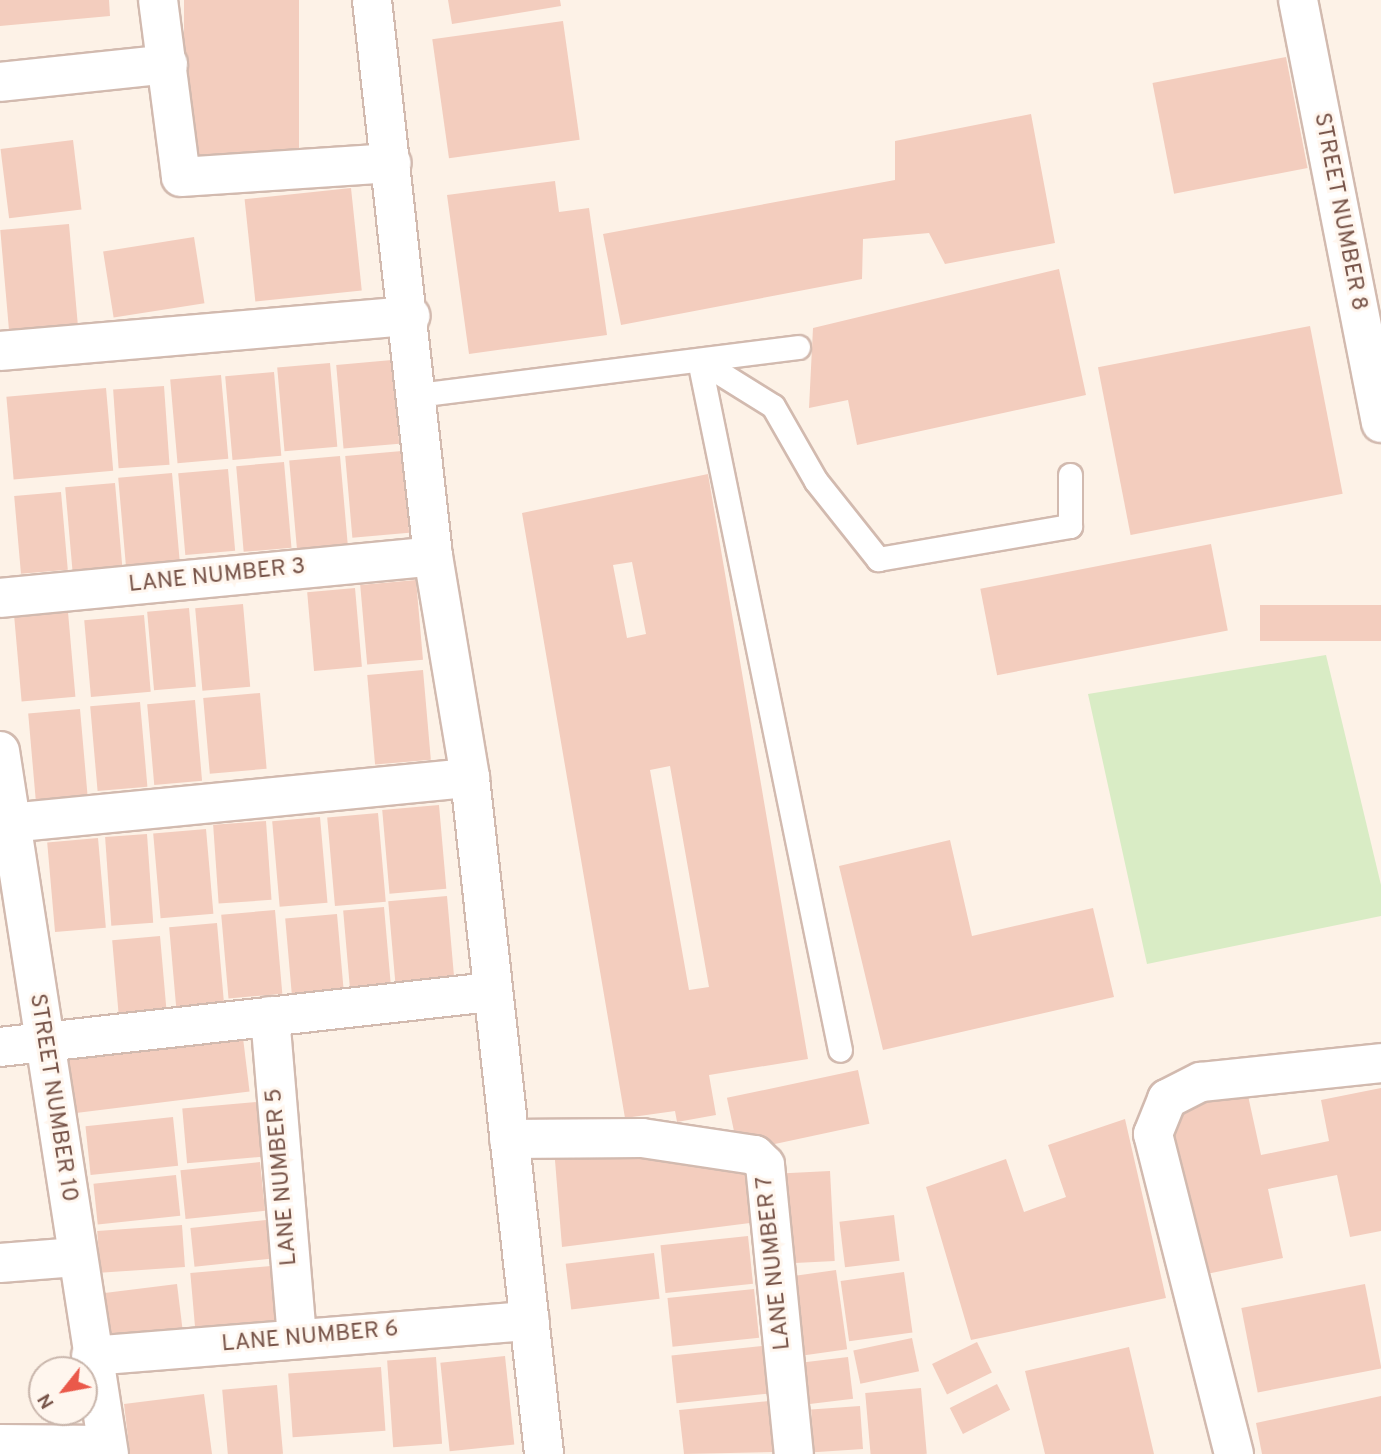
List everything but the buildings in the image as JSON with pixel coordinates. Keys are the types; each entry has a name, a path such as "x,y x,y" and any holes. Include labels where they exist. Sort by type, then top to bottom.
{"street":[{"path":"158,0 181,177 392,163"},
{"path":"372,0 411,316 433,556 470,778 544,1454"},
{"name":"STREET NUMBER 8","path":"1298,0 1372,336 1381,423"},
{"path":"0,82 168,64"},
{"path":"0,351 411,316"},
{"name":"LANE NUMBER 3","path":"0,598 433,556"},
{"path":"3,788 470,778"},
{"name":"STREET NUMBER 10","path":"3,788 91,1356"},
{"path":"0,1047 492,992"},
{"name":"LANE NUMBER 5","path":"270,1016 297,1339"},
{"path":"1234,1454 1153,1134 1167,1099 1201,1082 1381,1063"},
{"name":"LANE NUMBER 7","path":"509,1139 642,1138 755,1155 765,1165 794,1454"},
{"path":"0,1263 76,1257"},
{"name":"LANE NUMBER 6","path":"91,1356 530,1321"},
{"name":"STREET NUMBER 10","path":"98,1394 108,1449"},
{"path":"0,1444 108,1449"}],"lane":[{"path":"418,394 799,347"},
{"path":"699,360 773,406 816,481 878,559 1070,527 1070,475"},
{"path":"699,360 840,1050"}],"green space":[{"path":"1326,655 1381,885 1381,916 1147,964 1088,694"}]}
